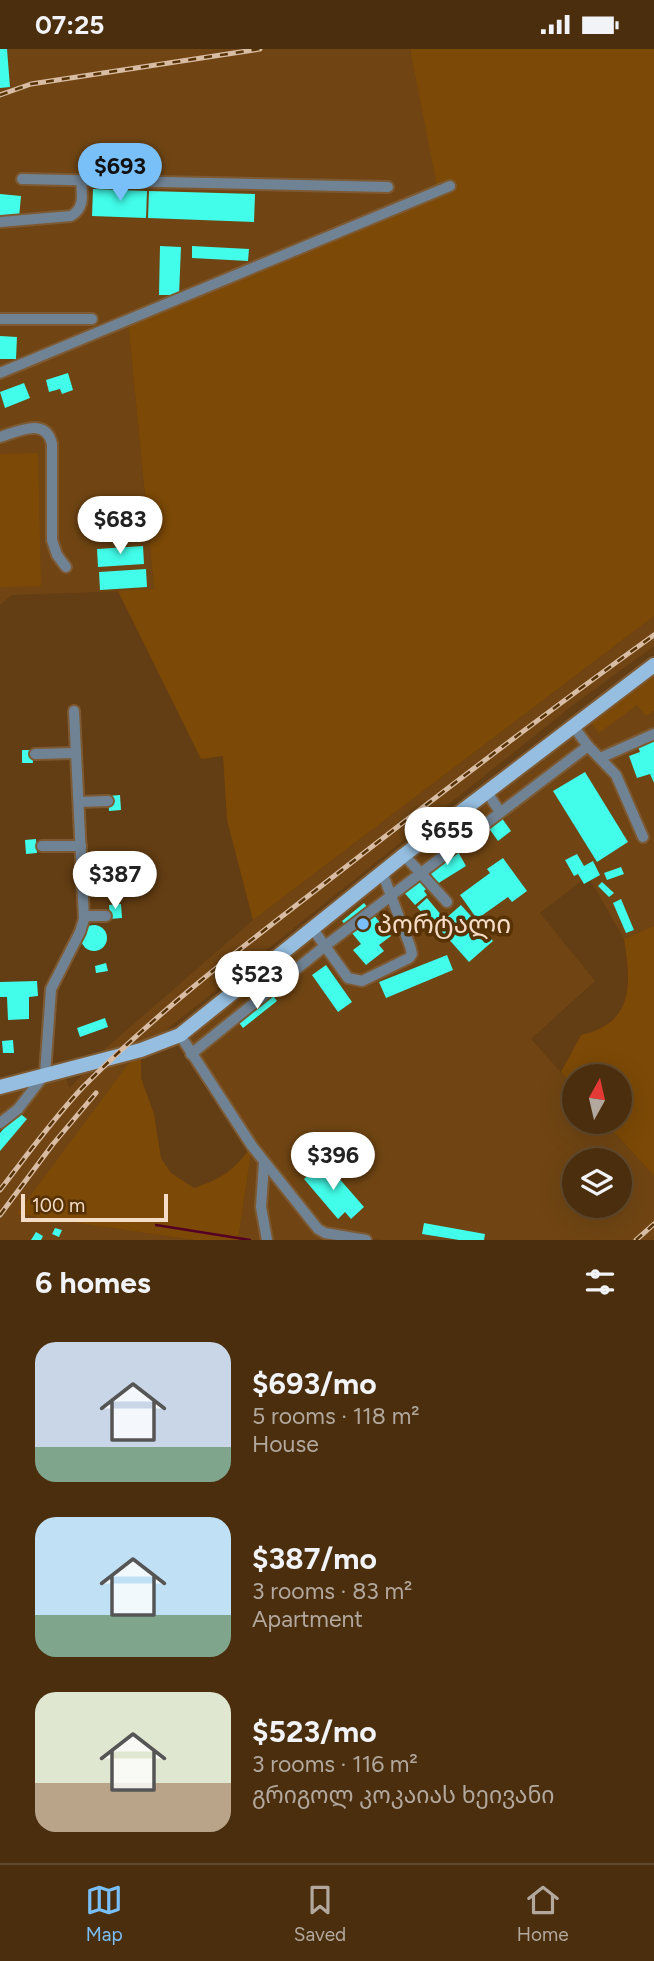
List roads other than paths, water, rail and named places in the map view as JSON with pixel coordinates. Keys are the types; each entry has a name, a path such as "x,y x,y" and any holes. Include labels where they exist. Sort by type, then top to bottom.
{"main road":[{"path":"0,1087 141,1050 180,1035 382,872 654,665"}],"street":[{"path":"22,179 388,187"},
{"path":"0,222 71,216 79,212 82,203 81,180"},
{"path":"0,373 450,186"},
{"path":"0,319 92,319"},
{"path":"0,436 32,427 42,429 50,435 52,540 57,555 66,568"},
{"path":"0,1123 18,1109 45,1074 51,989 80,932 84,916 74,711"},
{"path":"573,726 616,775 643,837"},
{"path":"600,758 654,734"},
{"path":"191,1054 419,873 588,746"},
{"path":"35,754 76,753"},
{"path":"486,792 500,812"},
{"path":"79,802 108,801"},
{"path":"42,846 81,846"},
{"path":"404,855 447,902"},
{"path":"312,928 348,978 355,981 362,981 409,958 412,954 410,946 382,872"},
{"path":"84,916 106,916"},
{"path":"180,1035 264,1162 318,1229 328,1237 366,1240"},
{"path":"264,1162 261,1207 267,1240"}],"waterway":[{"path":"156,1225 250,1240"}],"railway":[{"path":"0,95 31,84 260,49"},
{"path":"0,1190 83,1087 143,1030 239,950 416,812 654,635"},
{"path":"0,1215 53,1144 96,1093"},
{"path":"636,1240 654,1224"}],"place":[{"name":"პორტალი","path":"363,924"}]}
